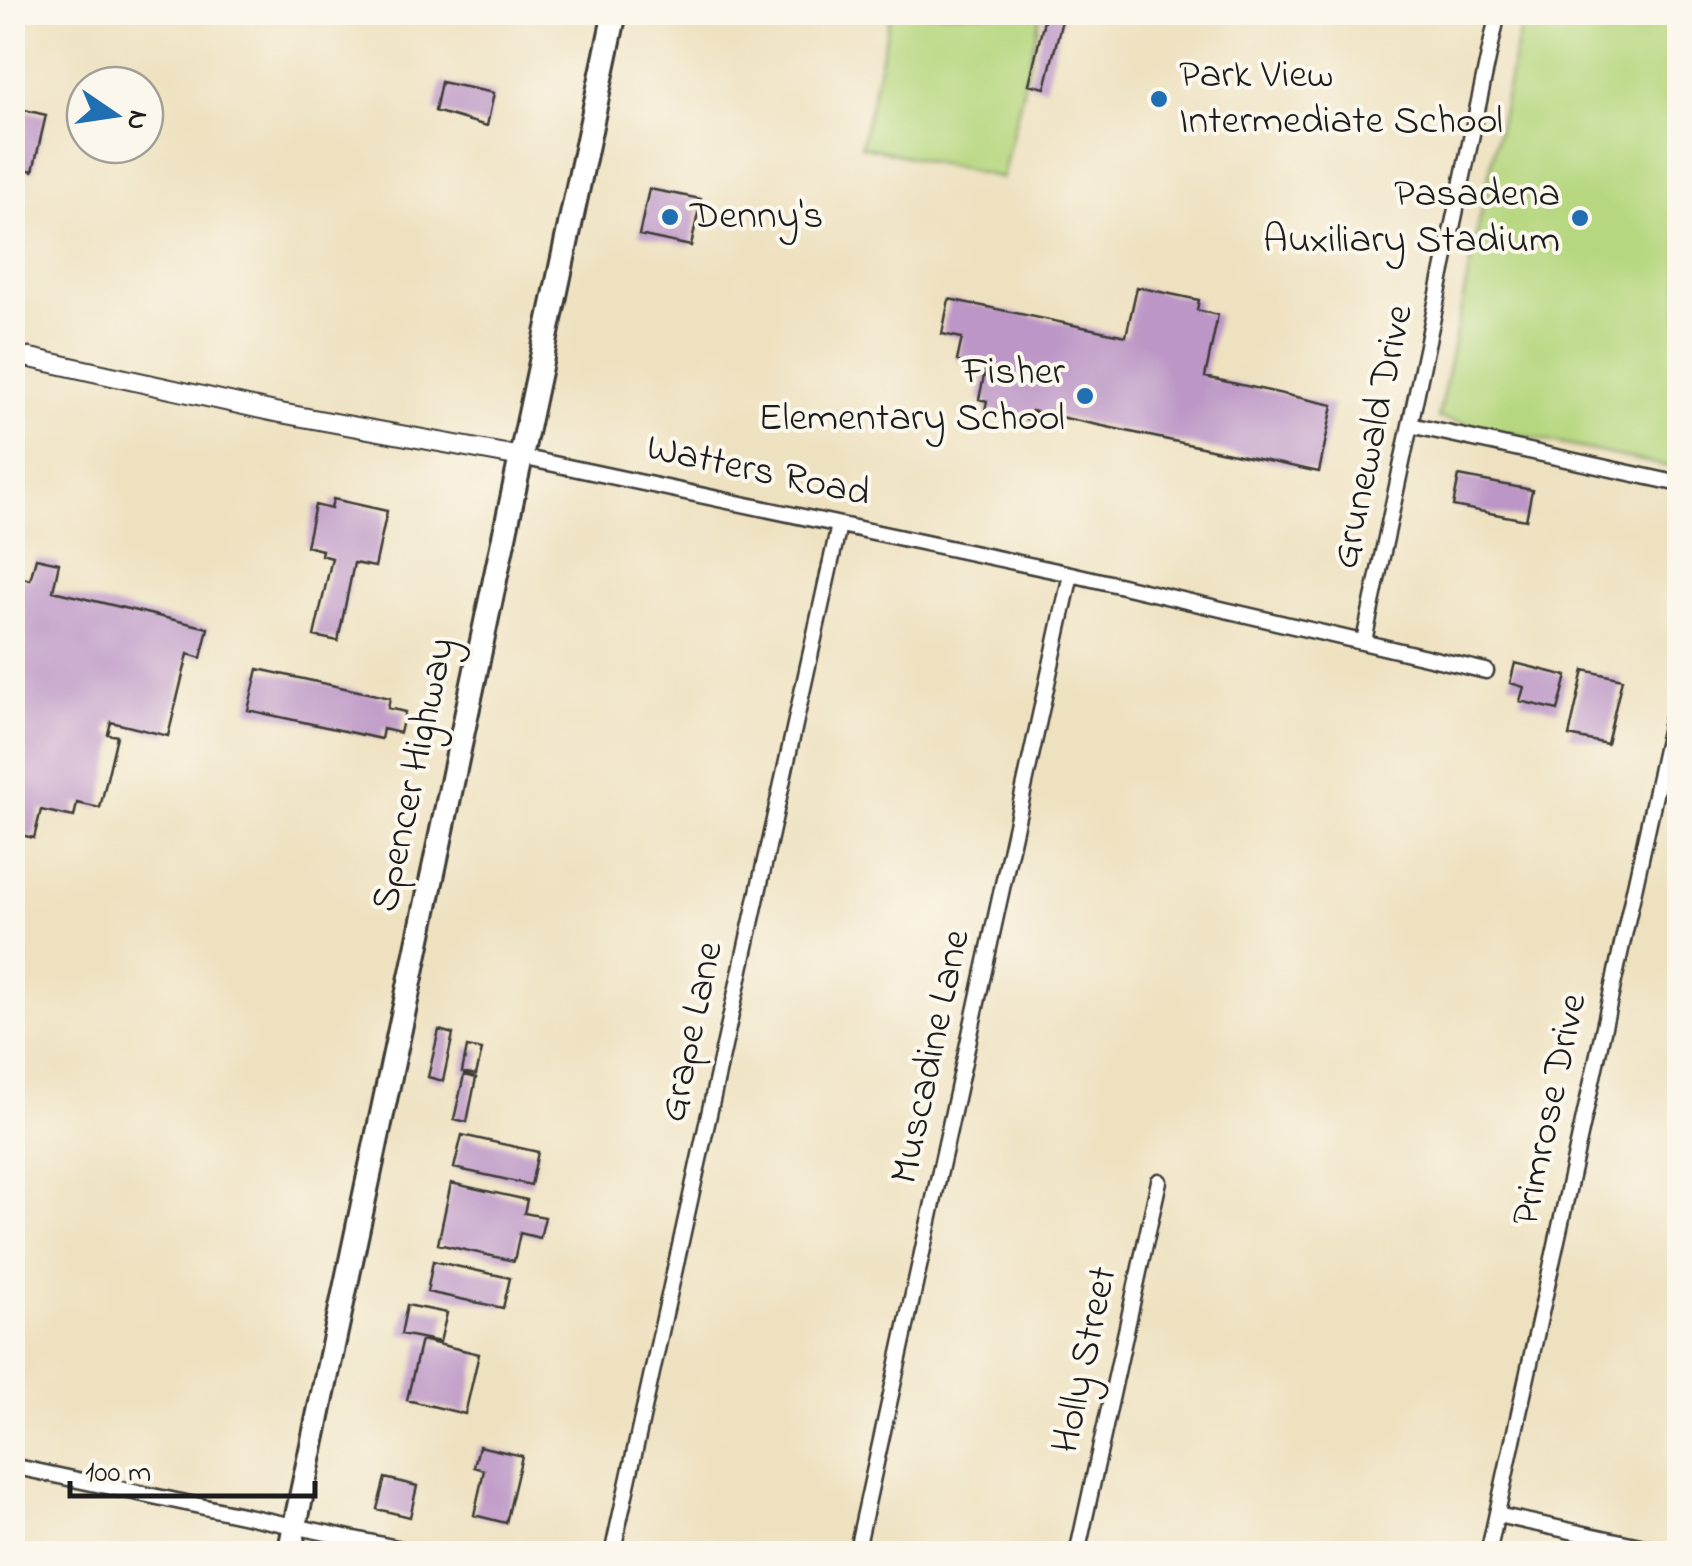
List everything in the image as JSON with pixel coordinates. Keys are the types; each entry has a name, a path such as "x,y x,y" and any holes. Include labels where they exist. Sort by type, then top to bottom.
{"main road":[{"name":"Spencer Highway","path":"290,1554 615,12"}],"street":[{"name":"Grunewald Drive","path":"1364,641 1498,12"},
{"name":"Watters Road","path":"12,354 275,412 521,458 1071,574 1486,671"},
{"path":"1410,425 1680,484"},
{"name":"Grape Lane","path":"612,1554 839,525"},
{"name":"Muscadine Lane","path":"856,1554 1071,574"},
{"name":"Primrose Drive","path":"1488,1554 1680,681"},
{"name":"Holly Street","path":"1077,1554 1159,1182"},
{"path":"12,1466 425,1554"},
{"path":"1497,1515 1677,1554"}],"green space":[{"path":"891,13 1041,13 1002,178 861,146"},
{"name":"Pasadena Auxiliary Stadium","path":"1523,13 1679,13 1679,469 1438,418"}],"building":[{"path":"1046,12 1064,12 1045,88 1029,84"},
{"path":"441,82 494,93 487,126 435,111"},
{"path":"12,107 46,115 33,171 12,166"},
{"name":"Denny's","path":"649,189 701,199 691,246 639,235"},
{"path":"1137,287 1199,300 1197,310 1218,315 1205,377 1333,405 1319,472 1032,411 1030,420 985,410 987,401 979,399 986,367 957,361 962,338 942,334 949,299 1126,336"},
{"path":"1459,476 1532,490 1526,520 1453,506"},
{"path":"333,499 387,511 375,567 354,563 338,641 314,636 332,558 321,555 322,550 306,546 315,505 331,509"},
{"path":"36,558 59,563 53,591 208,628 201,658 188,654 168,736 111,722 108,734 117,736 100,808 77,803 74,817 41,810 34,838 12,833 12,575 30,580"},
{"path":"1515,663 1567,676 1558,710 1520,701 1524,687 1510,683"},
{"path":"258,669 390,698 388,708 405,712 400,733 383,729 381,739 248,710"},
{"path":"1584,670 1622,679 1607,744 1569,736"},
{"path":"439,1030 453,1034 443,1081 428,1077"},
{"path":"467,1047 482,1050 476,1075 462,1072"},
{"path":"464,1075 476,1078 467,1122 454,1119"},
{"path":"462,1135 538,1152 531,1185 454,1168"},
{"path":"451,1183 527,1200 524,1213 545,1217 540,1238 520,1233 514,1261 438,1244"},
{"path":"433,1261 510,1278 503,1308 427,1292"},
{"path":"407,1305 447,1313 440,1342 401,1334"},
{"path":"421,1340 479,1354 465,1414 407,1400"},
{"path":"479,1446 522,1456 506,1523 474,1515 484,1470 474,1467"},
{"path":"385,1478 417,1486 410,1517 377,1509"}],"place":[{"name":"Park View Intermediate School","path":"1159,99"},
{"name":"Denny's","path":"670,217"},
{"name":"Pasadena Auxiliary Stadium","path":"1580,218"},
{"name":"Fisher Elementary School","path":"1085,396"}]}
